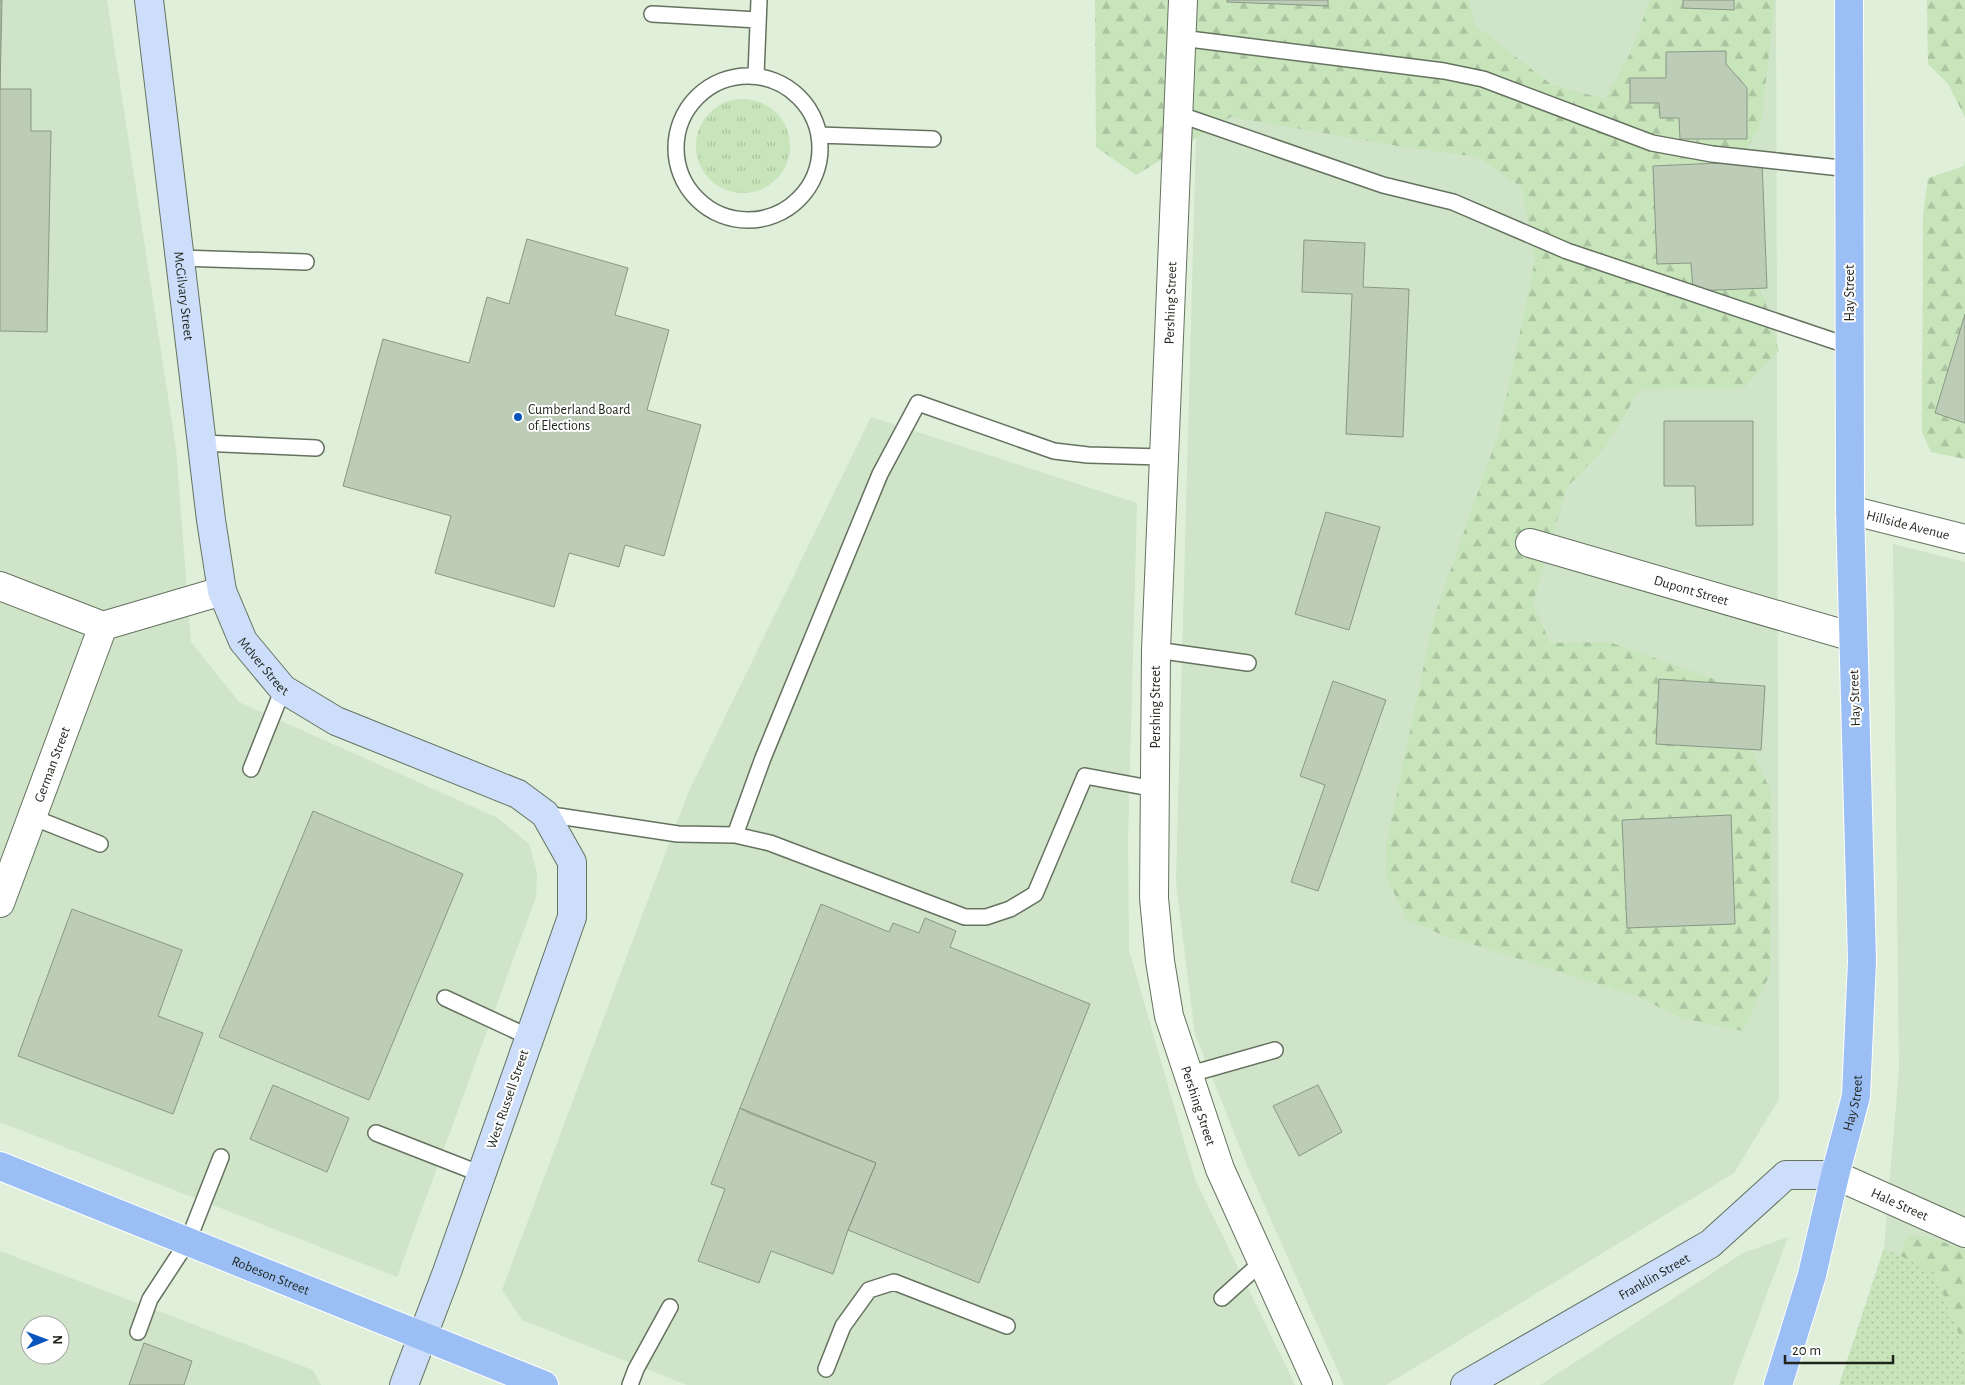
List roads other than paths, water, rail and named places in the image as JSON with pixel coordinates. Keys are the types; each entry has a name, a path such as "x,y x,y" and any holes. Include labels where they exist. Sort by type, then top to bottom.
{"main road":[{"name":"Hay Street","path":"1778,1385 1812,1275 1835,1175 1856,1096 1862,961 1850,510 1849,0"},
{"name":"Robeson Street","path":"0,1166 544,1385"}],"street":[{"name":"McGilvary Street","path":"149,0 202,443 222,591"},
{"name":"Pershing Street","path":"1183,0 1156,650 1154,898 1160,961 1169,1016 1187,1075 1220,1169 1318,1385"},
{"name":"Hillside Avenue","path":"1850,510 1965,540"},
{"name":"Dupont Street","path":"1530,543 1853,636"},
{"path":"0,586 103,626 222,591"},
{"name":"McIver Street","path":"222,591 242,640 283,689 336,721 518,794 545,814"},
{"name":"German Street","path":"0,903 103,626"},
{"name":"West Russell Street","path":"404,1385 424,1336 572,917 572,862 545,814"},
{"name":"Franklin Street","path":"1465,1385 1710,1244 1786,1175 1835,1175"},
{"name":"Hale Street","path":"1835,1175 1965,1233"}],"lane":[{"path":"756,75 759,0"},
{"path":"652,14 758,20"},
{"path":"1181,38 1425,69 1484,79 1652,143 1712,154 1850,169"},
{"path":"756,75 778,81 798,94 812,113 819,135 820,158 813,180 800,199 781,213 759,220 736,220 714,212 694,197 681,175 676,151 679,126 690,104 708,87 731,77 756,75"},
{"path":"1178,114 1383,185 1453,202 1567,251 1849,346"},
{"path":"819,135 933,139"},
{"path":"180,258 306,262"},
{"path":"736,835 763,758 880,474 918,403 1054,451 1088,455 1164,457"},
{"path":"202,443 316,448"},
{"path":"1156,650 1248,663"},
{"path":"251,769 283,689"},
{"path":"545,814 678,834 736,835 770,843 965,917 986,917 1010,909 1035,894 1085,776 1155,789"},
{"path":"32,817 100,844"},
{"path":"445,998 530,1037"},
{"path":"1187,1075 1275,1050"},
{"path":"376,1133 481,1174"},
{"path":"138,1332 150,1299 188,1241 220,1157"},
{"path":"1222,1298 1262,1262"},
{"path":"826,1369 843,1326 869,1290 894,1282 1007,1326"},
{"path":"630,1385 636,1369 670,1307"}],"place":[{"name":"Cumberland Board of Elections","path":"518,417"}]}
